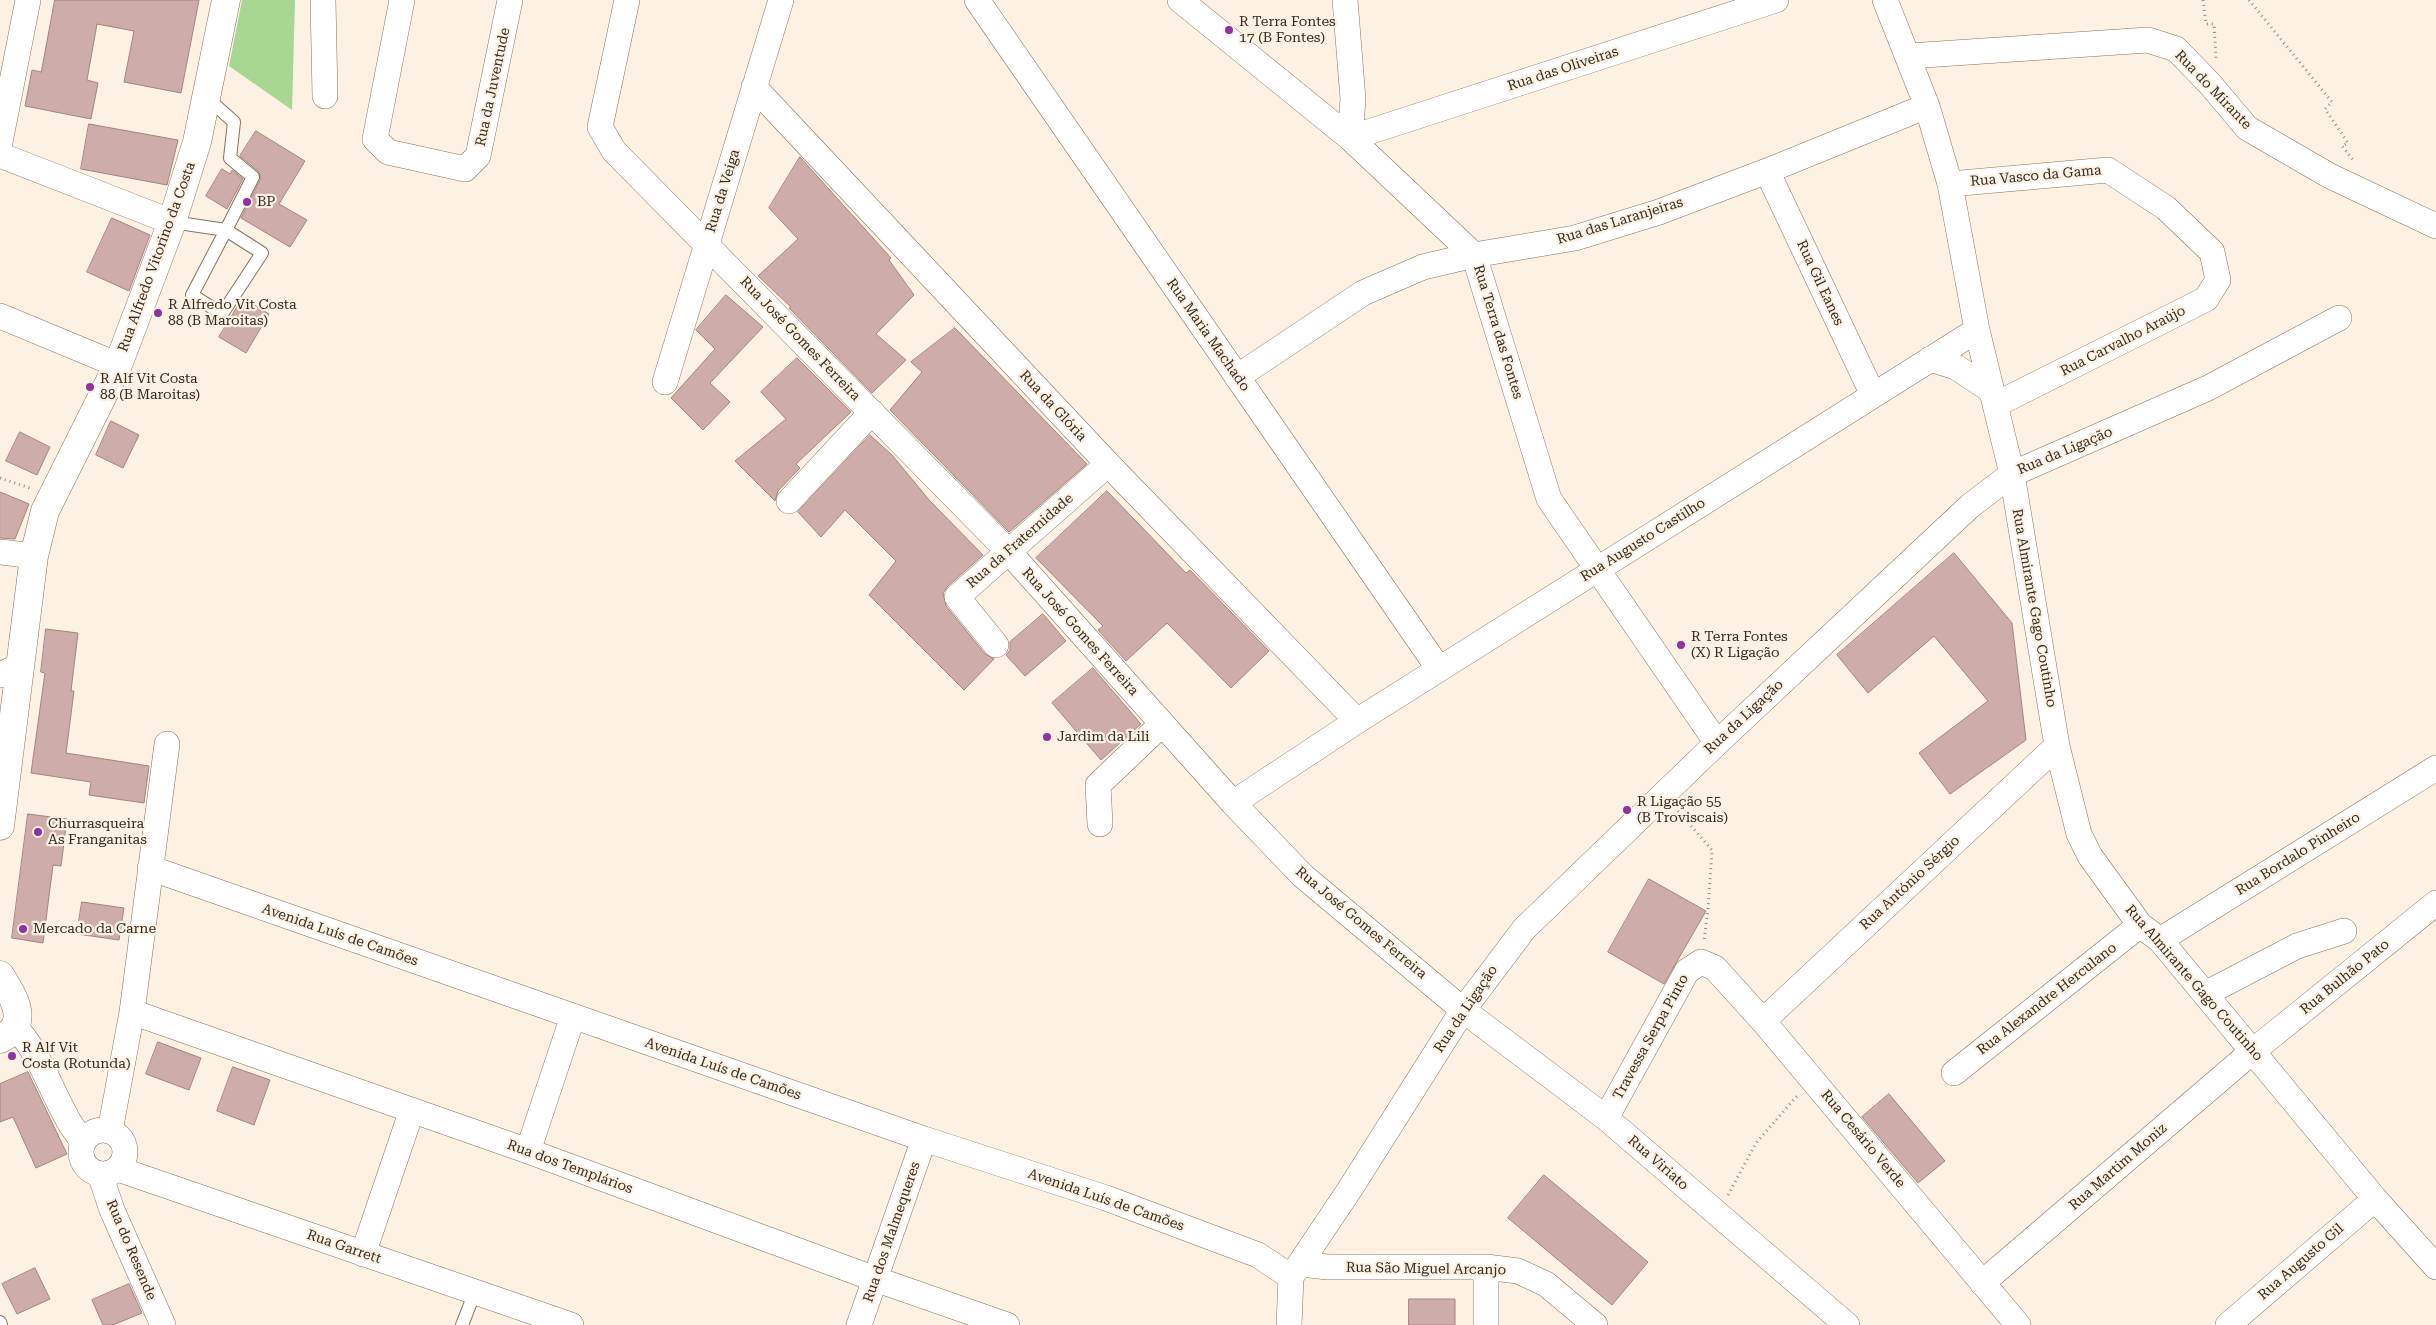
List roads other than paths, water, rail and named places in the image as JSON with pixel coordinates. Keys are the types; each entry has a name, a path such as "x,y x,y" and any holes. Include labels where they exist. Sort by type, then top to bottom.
{"street":[{"path":"0,142 28,0"},
{"name":"Rua Alfredo Vitorino da Costa","path":"0,826 10,670 45,511 118,365 172,222 197,142 226,0"},
{"path":"323,0 325,96"},
{"name":"Rua da Juventude","path":"402,0 374,139 388,152 465,169 478,156 510,0"},
{"name":"Rua José Gomes Ferreira","path":"627,0 600,127 614,151 1008,552 1233,803 1303,876 1463,1010"},
{"name":"Rua da Veiga","path":"665,382 781,0"},
{"name":"Rua Maria Machado","path":"978,0 1438,669"},
{"name":"Rua Terra das Fontes","path":"1180,0 1350,138 1474,255 1550,499 1717,743"},
{"path":"1345,0 1353,99 1350,138"},
{"name":"Rua das Oliveiras","path":"1350,138 1776,0"},
{"name":"Rua Almirante Gago Coutinho","path":"1885,0 1909,56 1927,106 1950,184 1977,330 2012,474 2057,746 2079,834 2090,856 2140,925 2160,940 2375,1199 2436,1267"},
{"name":"Rua do Mirante","path":"1909,56 2148,40 2176,48 2210,84 2247,128 2330,176 2436,226"},
{"name":"Rua da Glória","path":"754,87 1108,464 1357,721"},
{"name":"Rua das Laranjeiras","path":"1237,377 1363,293 1423,267 1474,255 1575,238 1659,212 1768,171 1927,106"},
{"path":"0,155 172,222"},
{"name":"Rua Vasco da Gama","path":"1950,184 2108,170 2166,208 2212,252"},
{"name":"Rua Gil Eanes","path":"1768,171 1873,395"},
{"name":"Rua Carvalho Araújo","path":"1993,398 2206,299 2218,280 2212,252"},
{"path":"0,316 118,365"},
{"name":"Rua da Ligação","path":"1296,1270 1463,1010 1524,929 1717,743 1970,506 2012,474 2208,388 2339,318"},
{"name":"Rua Augusto Castilho","path":"1233,803 1438,669 1977,330"},
{"path":"1930,359 1956,367 1993,398"},
{"path":"789,501 872,412"},
{"name":"Rua da Fraternidade","path":"996,645 957,597 1108,464"},
{"path":"0,552 34,556"},
{"path":"1100,824 1098,785 1162,724"},
{"path":"110,1131 132,1012 167,744"},
{"name":"Rua António Sérgio","path":"1763,1021 2057,746"},
{"name":"Rua Bordalo Pinheiro","path":"2160,940 2436,768"},
{"name":"Avenida Luís de Camões","path":"150,868 924,1139 1106,1198 1296,1270"},
{"name":"Rua Bulhão Pato","path":"2253,1051 2436,903"},
{"name":"Rua Alexandre Herculano","path":"1954,1073 2140,925"},
{"path":"2205,994 2297,946 2344,930"},
{"name":"Rua Cesário Verde","path":"1701,962 1715,968 1763,1021 2018,1325"},
{"name":"Travessa Serpa Pinto","path":"1606,1118 1687,971 1701,962"},
{"path":"4,985 18,1014 6,1037 25,1037 35,1053 66,1118 83,1142"},
{"name":"Rua Viriato","path":"1463,1010 1606,1118 1847,1325"},
{"name":"Rua dos Templários","path":"132,1012 528,1151 875,1279 1007,1325"},
{"path":"528,1151 573,1016"},
{"name":"Rua Martim Moniz","path":"1982,1283 2253,1051"},
{"path":"364,1254 412,1110"},
{"path":"100,1130 110,1131 122,1140 125,1155 109,1171 90,1170 83,1162 80,1152 83,1142 90,1134 100,1130"},
{"name":"Rua dos Malmequeres","path":"859,1325 924,1139"},
{"name":"Rua Garrett","path":"109,1171 364,1254 571,1325"},
{"name":"Rua do Resende","path":"109,1171 112,1210 164,1325"},
{"name":"Rua Augusto Gil","path":"2228,1325 2375,1199"},
{"name":"Rua São Miguel Arcanjo","path":"1296,1270 1328,1267 1486,1267 1518,1271 1546,1284 1595,1325"},
{"path":"1486,1267 1486,1325"},
{"path":"1289,1325 1296,1270"}],"lane":[{"path":"172,222 226,230 262,253 222,314 192,295 226,230 253,177 230,158 234,122 206,97"},
{"path":"462,1325 475,1292"}],"place":[{"name":"R Terra Fontes 17 (B Fontes)","path":"1229,30"},
{"name":"BP","path":"247,202"},
{"name":"R Alfredo Vit Costa 88 (B Maroitas)","path":"158,313"},
{"name":"R Alf Vit Costa 88 (B Maroitas)","path":"90,387"},
{"name":"R Terra Fontes (X) R Ligação","path":"1681,645"},
{"name":"Jardim da Lili","path":"1047,737"},
{"name":"R Ligação 55 (B Troviscais)","path":"1627,810"},
{"name":"Churrasqueira As Franganitas","path":"38,832"},
{"name":"Mercado da Carne","path":"23,929"},
{"name":"R Alf Vit Costa (Rotunda)","path":"12,1056"}]}
